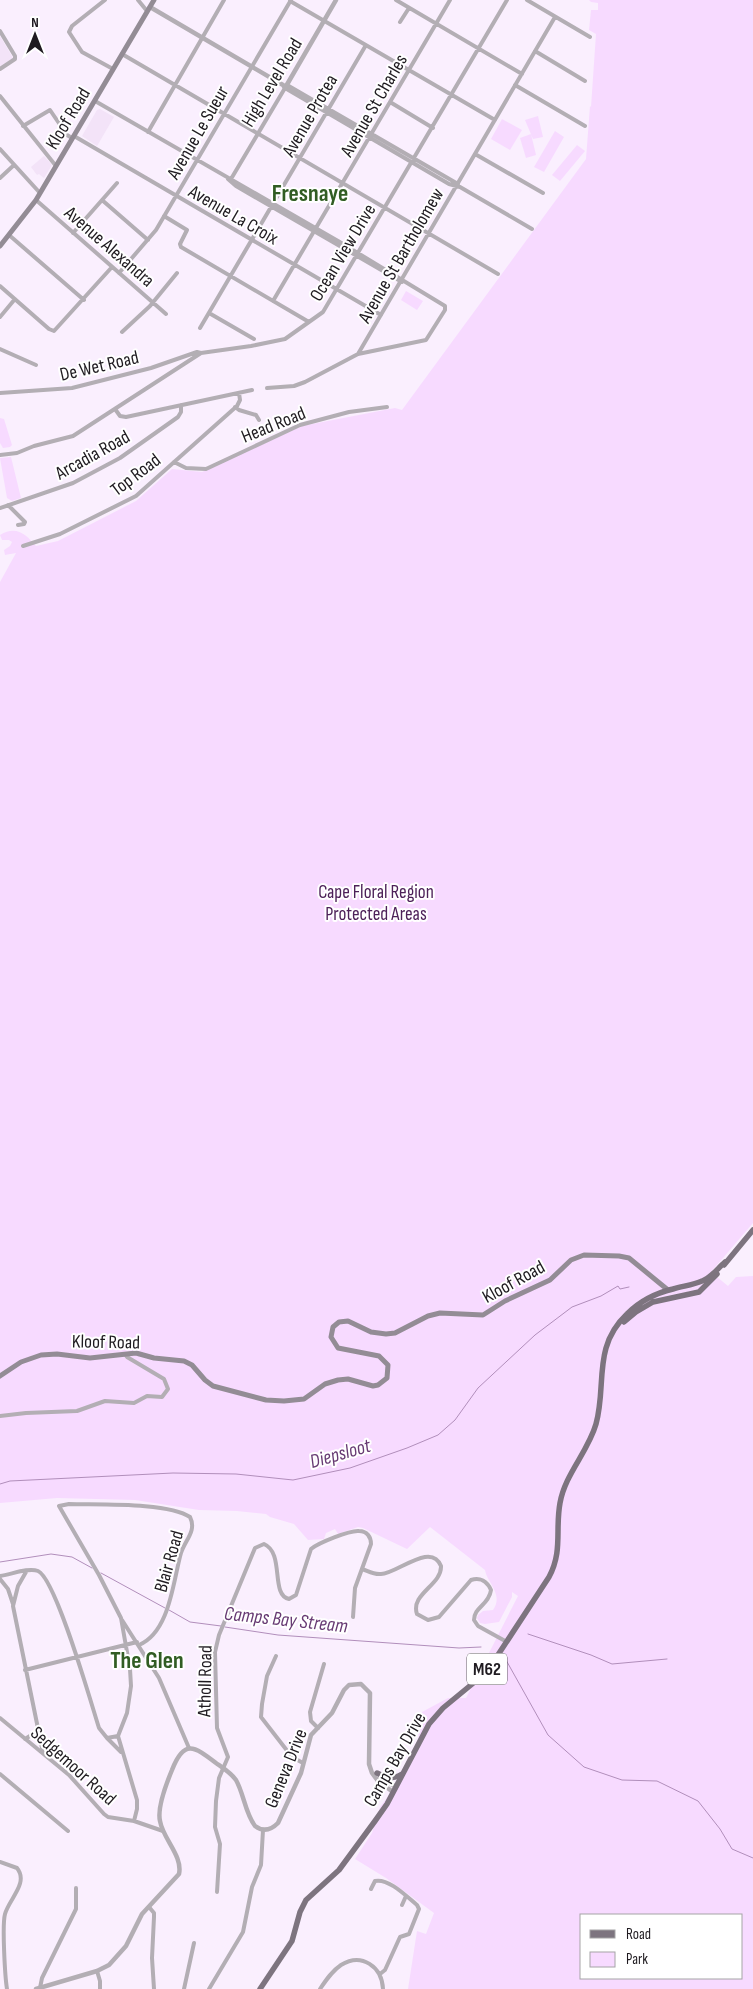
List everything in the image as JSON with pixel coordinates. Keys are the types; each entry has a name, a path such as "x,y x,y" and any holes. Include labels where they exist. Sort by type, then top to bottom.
{"main road":[{"name":"Kloof Road","path":"1,244 36,200 154,0"},
{"name":"M62","path":"681,1296 696,1293 706,1285 753,1230"},
{"name":"Kloof Road","path":"0,1376 21,1362 44,1355 57,1354 90,1358 136,1354 184,1361 194,1367 208,1383 219,1388 272,1401 301,1400 334,1380 347,1379 374,1386 382,1383 387,1378 389,1366 382,1357 340,1349 334,1344 331,1332 336,1324 341,1321 348,1321 371,1332 384,1334 395,1332 428,1316 440,1313 483,1315 505,1301 550,1280 571,1260 584,1255 628,1258 668,1290"},
{"name":"M62","path":"681,1287 705,1280 726,1262"},
{"path":"690,1285 695,1288 696,1293"},
{"path":"681,1287 681,1296"},
{"name":"Camps Bay Drive","path":"262,1986 292,1941 300,1912 306,1900 339,1870 387,1804 421,1736 437,1714 487,1670 545,1585 556,1563 559,1545 559,1510 562,1494 568,1477 588,1442 596,1423 601,1368 615,1328 628,1313 653,1296 681,1287"},
{"path":"668,1290 681,1296"},
{"name":"Camps Bay Drive","path":"607,1347 622,1324 636,1312 653,1302 681,1296"},
{"path":"377,1773 392,1778 403,1772"}],"street":[{"path":"105,0 72,26 69,32 82,52 113,69"},
{"path":"138,0 149,9 202,37 532,229"},
{"path":"148,132 224,0"},
{"path":"289,0 495,120"},
{"name":"Avenue Le Sueur","path":"120,273 148,240 164,216 289,0"},
{"name":"High Level Road","path":"230,180 336,0"},
{"path":"396,0 522,74"},
{"name":"Avenue St Charles","path":"274,301 450,0"},
{"name":"Ocean View Drive","path":"0,455 17,453 34,446 73,436 202,353 286,339 325,310 508,0"},
{"path":"527,0 590,37"},
{"path":"400,22 409,8"},
{"name":"Avenue St Bartholomew","path":"358,354 556,17"},
{"path":"0,32 16,56 15,59 0,69"},
{"name":"Avenue Protea","path":"200,328 366,45"},
{"path":"535,51 585,81"},
{"path":"122,54 498,274"},
{"path":"515,85 585,126"},
{"path":"0,96 56,166"},
{"path":"94,101 197,160 445,308 426,340 358,354 305,382 294,386 267,388"},
{"path":"390,102 433,128"},
{"name":"Avenue La Croix","path":"23,126 50,110 67,135 381,315"},
{"path":"0,150 40,193"},
{"path":"475,154 543,193"},
{"path":"0,178 14,165"},
{"path":"73,233 117,183"},
{"name":"Avenue Alexandra","path":"36,200 166,314"},
{"path":"102,200 148,240"},
{"path":"164,216 186,230 180,247 309,322"},
{"path":"9,235 84,300"},
{"path":"0,286 49,329 56,330 112,267"},
{"path":"122,332 153,302 177,273"},
{"path":"0,317 15,299"},
{"path":"209,313 254,338"},
{"path":"364,343 371,352"},
{"path":"0,349 36,365"},
{"name":"De Wet Road","path":"0,393 72,388 151,368 197,352 202,353"},
{"path":"115,409 120,416 124,417 252,390"},
{"path":"239,393 240,400 235,407 256,415 258,420"},
{"name":"Arcadia Road","path":"0,508 63,488 116,461 179,416 182,412 180,405"},
{"name":"Top Road","path":"23,546 60,534 134,497 235,407"},
{"name":"Head Road","path":"174,462 186,468 206,469 302,424 349,412 387,407"},
{"path":"8,505 24,522 23,524 18,524"},
{"path":"0,1416 77,1411 105,1401 134,1403 146,1396 161,1397 165,1395 168,1388 164,1379 125,1354"},
{"name":"Blair Road","path":"121,1618 99,1575 59,1506 69,1504 136,1505 177,1511 190,1517 192,1530 182,1550 169,1606 148,1640 138,1644"},
{"name":"Atholl Road","path":"217,1892 220,1844 214,1823 218,1781 228,1757 216,1728 215,1652 222,1627 254,1550 259,1545 266,1545 271,1550 278,1571 280,1593 287,1599 293,1598 296,1595 308,1553 315,1546 357,1531 365,1533 371,1542 355,1588 352,1617"},
{"path":"362,1569 383,1574 422,1558 431,1556 436,1559 441,1566 440,1575 418,1600 416,1606 417,1614 428,1620 439,1617 470,1580 485,1581 491,1590 490,1598 474,1614 474,1620 478,1626 507,1642"},
{"path":"43,1753 13,1606 8,1589 0,1578 38,1571 45,1579 59,1606 99,1728 122,1753"},
{"path":"13,1606 18,1586 26,1572"},
{"path":"38,1988 97,1971 108,1965 122,1952 140,1916 177,1878 180,1871 159,1817 170,1774 178,1756 185,1749 189,1748 159,1678 121,1618"},
{"path":"121,1618 131,1675 130,1696 125,1723 118,1736 137,1800 134,1821"},
{"path":"25,1670 126,1645 138,1644"},
{"path":"276,1656 267,1676 261,1717 292,1757 303,1763"},
{"path":"318,1728 311,1721 310,1712 324,1664"},
{"name":"Geneva Drive","path":"189,1748 200,1750 235,1780 255,1826 263,1830 272,1828 278,1823 299,1778 310,1738 332,1713 346,1687 353,1684 361,1684 368,1690 370,1697 369,1764 380,1783 394,1789"},
{"name":"Sedgemoor Road","path":"0,1718 69,1775 108,1817 134,1821 163,1830"},
{"path":"25,1739 38,1731"},
{"path":"107,1738 118,1736"},
{"name":"Geneva Drive","path":"369,1756 373,1768 394,1789"},
{"path":"0,1774 68,1831"},
{"path":"209,1989 243,1932 252,1887 261,1864 263,1830"},
{"path":"0,1862 17,1868 21,1877 20,1884 5,1914 6,1989"},
{"path":"371,1889 376,1881 379,1880 406,1896 417,1905 418,1910 409,1934 400,1937 385,1970 380,1974"},
{"path":"38,1988 76,1909 76,1888"},
{"path":"402,1905 406,1896"},
{"path":"149,1907 154,1913 152,1958 154,1989"},
{"path":"184,1989 194,1943"},
{"path":"320,1989 337,1968 351,1961 368,1962 380,1974 383,1989"},
{"path":"97,1971 100,1989"},
{"path":"262,1986 268,1989"}],"shaded area":[{"path":"0,36 13,58 0,67"},
{"path":"100,109 114,117 97,146 82,136 97,110"},
{"path":"44,156 52,165 44,178 39,174 37,175 31,167"}],"green space":[{"name":"Cape Floral Region Protected Areas","path":"589,0 753,0 753,1223 711,1272 728,1286 736,1277 753,1276 753,1989 408,1989 417,1931 426,1934 434,1913 386,1878 355,1859 372,1833 380,1807 408,1770 417,1747 422,1712 448,1698 466,1698 518,1596 512,1592 512,1597 499,1622 480,1623 477,1618 478,1615 483,1611 493,1610 497,1599 485,1570 430,1527 407,1549 358,1527 338,1534 335,1529 326,1533 324,1539 308,1540 294,1524 266,1514 199,1510 135,1500 57,1498 0,1503 0,582 16,553 5,555 4,550 12,542 2,540 0,535 11,531 20,532 36,546 58,541 136,501 172,469 202,472 302,426 395,408 402,410 586,159 596,34 589,30 591,10 598,10 598,3"},
{"path":"538,116 543,137 533,139 525,120"},
{"path":"502,119 522,130 510,150 491,139"},
{"path":"555,131 564,137 544,172 534,167"},
{"path":"531,134 536,155 526,158 520,138"},
{"path":"577,145 585,151 560,181 552,175"},
{"path":"406,291 423,301 417,310 401,300"},
{"path":"0,418 4,419 12,445 10,447 3,448 0,443"},
{"path":"11,457 21,498 12,501 7,498 0,458"}],"waterway":[{"name":"Diepsloot","path":"0,1484 10,1481 173,1473 236,1474 293,1480 350,1468 438,1435 455,1420 478,1388 535,1335 572,1307 601,1296 618,1286 620,1289 629,1287"},
{"name":"Camps Bay Stream","path":"0,1562 51,1554 72,1557 92,1568"},
{"name":"Camps Bay Stream","path":"101,1573 165,1608"},
{"name":"Camps Bay Stream","path":"169,1610 190,1622 221,1626"},
{"name":"Camps Bay Stream","path":"225,1627 278,1635 459,1648 481,1647"},
{"name":"Camps Bay Stream","path":"528,1634 612,1664 667,1659"},
{"name":"Camps Bay Stream","path":"506,1660 548,1735 584,1767 622,1780 657,1781 698,1801 720,1829 732,1849 753,1858"}],"district":[{"name":"Fresnaye","path":"310,193"},
{"name":"The Glen","path":"147,1660"}]}
